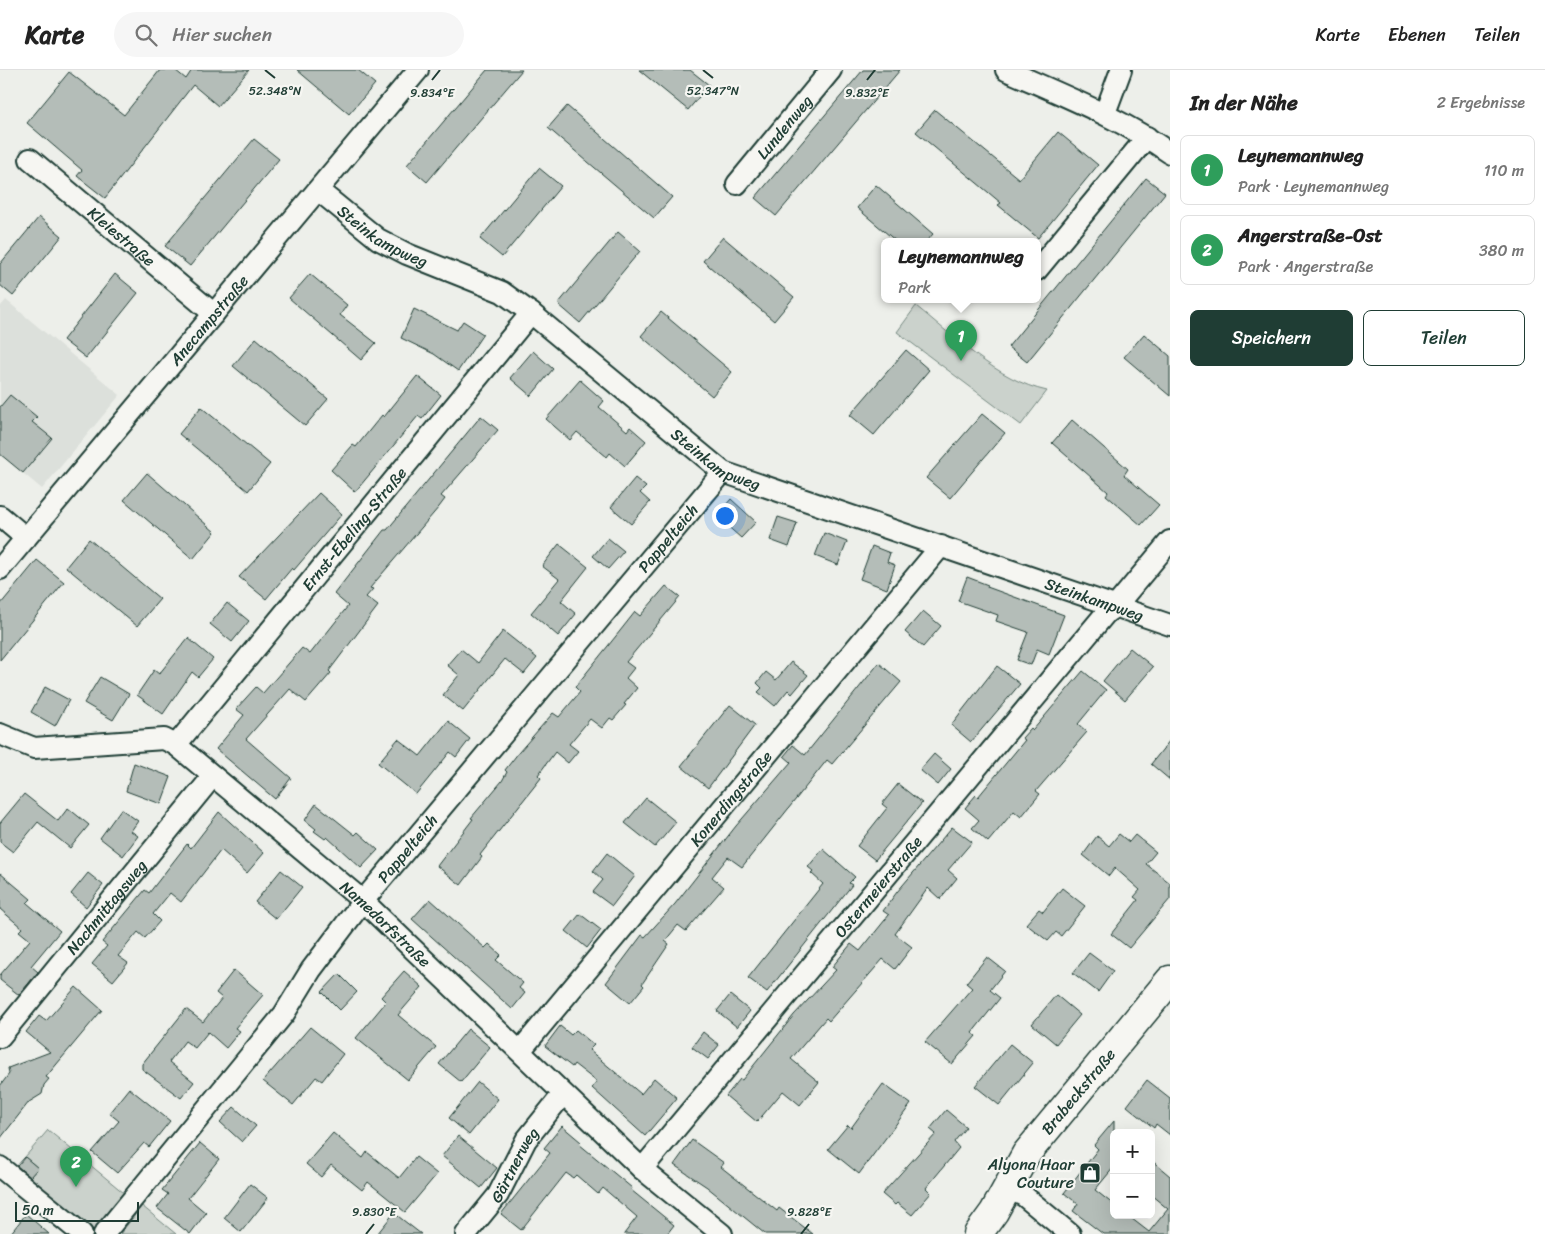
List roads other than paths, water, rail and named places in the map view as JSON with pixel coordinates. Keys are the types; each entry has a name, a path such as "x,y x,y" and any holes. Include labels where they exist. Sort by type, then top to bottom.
{"main road":[{"name":"Brabeckstraße","path":"978,1234 994,1212 1026,1154 1170,980"}],"street":[{"name":"Anecampstraße","path":"0,569 418,70"},
{"name":"Lundenweg","path":"737,184 831,70"},
{"path":"1006,70 1105,114 1147,137 1170,153"},
{"path":"1105,114 1121,70"},
{"path":"1041,265 1147,137"},
{"name":"Kleiestraße","path":"30,159 214,314"},
{"name":"Steinkampweg","path":"318,190 378,239 407,254 502,292 531,313 723,472 1170,625"},
{"name":"Ernst-Ebeling-Straße","path":"176,745 531,313"},
{"name":"Pappelteich","path":"104,1234 284,1014 311,970 363,901 723,472"},
{"path":"0,516 26,538"},
{"name":"Ostermeierstraße","path":"642,1169 1099,620 1115,607 1170,542"},
{"name":"Konerdingstraße","path":"520,1051 941,546"},
{"name":"Namedorfstraße","path":"0,734 34,748 164,739 176,745 363,901 642,1169 722,1234"},
{"name":"Nachmittagsweg","path":"0,1037 213,776"},
{"name":"Gärtnerweg","path":"466,1234 498,1195 526,1140 563,1094"},
{"path":"0,1167 82,1234"},
{"path":"1006,1188 1024,1196 1070,1234"}],"place":[{"name":"Leynemannweg","path":"961,361"},
{"name":"Alyona Haar Couture","path":"1090,1173"},
{"name":"Angerstraße-Ost","path":"76,1187"}]}
